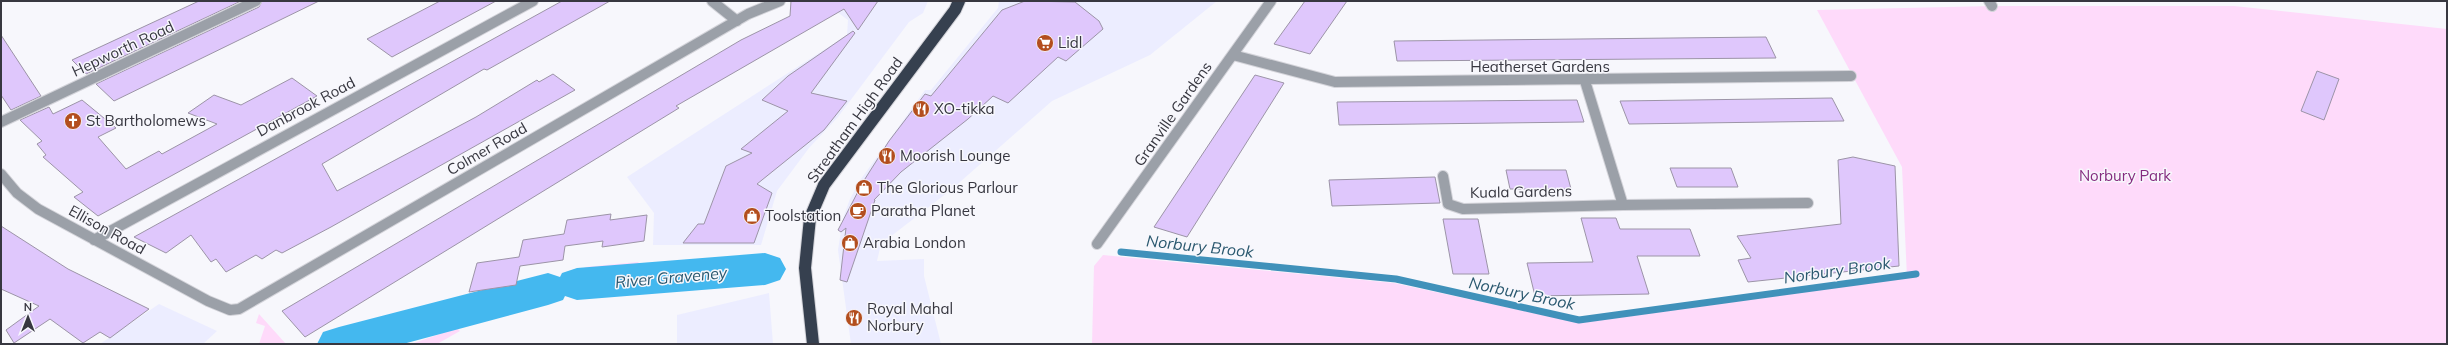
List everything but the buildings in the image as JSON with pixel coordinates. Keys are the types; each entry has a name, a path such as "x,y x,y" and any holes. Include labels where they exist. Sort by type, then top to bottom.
{"highway":[{"name":"Streatham High Road","path":"813,344 805,268 810,218 824,185 920,58 955,10 959,1"}],"street":[{"name":"Hepworth Road","path":"1,122 256,1"},
{"name":"Danbrook Road","path":"94,240 533,1"},
{"path":"712,1 737,21"},
{"name":"Colmer Road","path":"208,301 230,310 239,309 737,21 780,1"},
{"name":"Granville Gardens","path":"1097,244 1271,1"},
{"name":"Heatherset Gardens","path":"1233,55 1335,82 1585,81 1851,76"},
{"path":"1585,81 1623,205"},
{"name":"Ellison Road","path":"1,174 6,184 32,204 94,240 208,301"},
{"name":"Kuala Gardens","path":"1443,176 1448,204 1463,209 1623,205 1808,203"}],"shaded area":[{"path":"822,1 928,1 923,13 909,22 838,117 809,148 777,191 761,245 653,245 654,213 627,177 847,35 848,20"},
{"path":"999,1 1217,1 1150,55 1052,101 952,189 881,244 877,261 924,259 924,276 941,344 851,344 838,250 843,218 850,199 861,179 925,90 931,90 998,8"},
{"path":"769,293 773,344 677,344 677,315"},
{"path":"159,304 217,331 203,344 100,344"}],"green space":[{"name":"Norbury Park","path":"1992,6 2234,6 2447,29 2447,344 1092,344 1094,266 1103,255 1394,283 1580,323 1907,278 1902,167 1817,10"},
{"path":"638,262 651,275 580,282 585,267"},
{"path":"550,293 545,305 513,308 485,314 411,333 392,344 355,344"},
{"path":"259,314 286,344 259,344 265,326 256,323"},
{"path":"457,328 460,331 437,344 411,344"}],"waterway":[{"name":"Norbury Brook","path":"1121,252 1396,279 1579,320 1916,274"},
{"name":"River Graveney","path":"577,284 765,269"},
{"name":"River Graveney","path":"530,293 548,289"},
{"name":"River Graveney","path":"339,344 516,297"}],"place":[{"name":"Lidl","path":"1045,43"},
{"name":"XO-tikka","path":"921,109"},
{"name":"St Bartholomews","path":"73,121"},
{"name":"Moorish Lounge","path":"887,156"},
{"name":"The Glorious Parlour","path":"864,188"},
{"name":"Paratha Planet","path":"858,211"},
{"name":"Toolstation","path":"752,216"},
{"name":"Arabia London","path":"850,243"},
{"name":"Royal Mahal Norbury","path":"854,318"}]}
